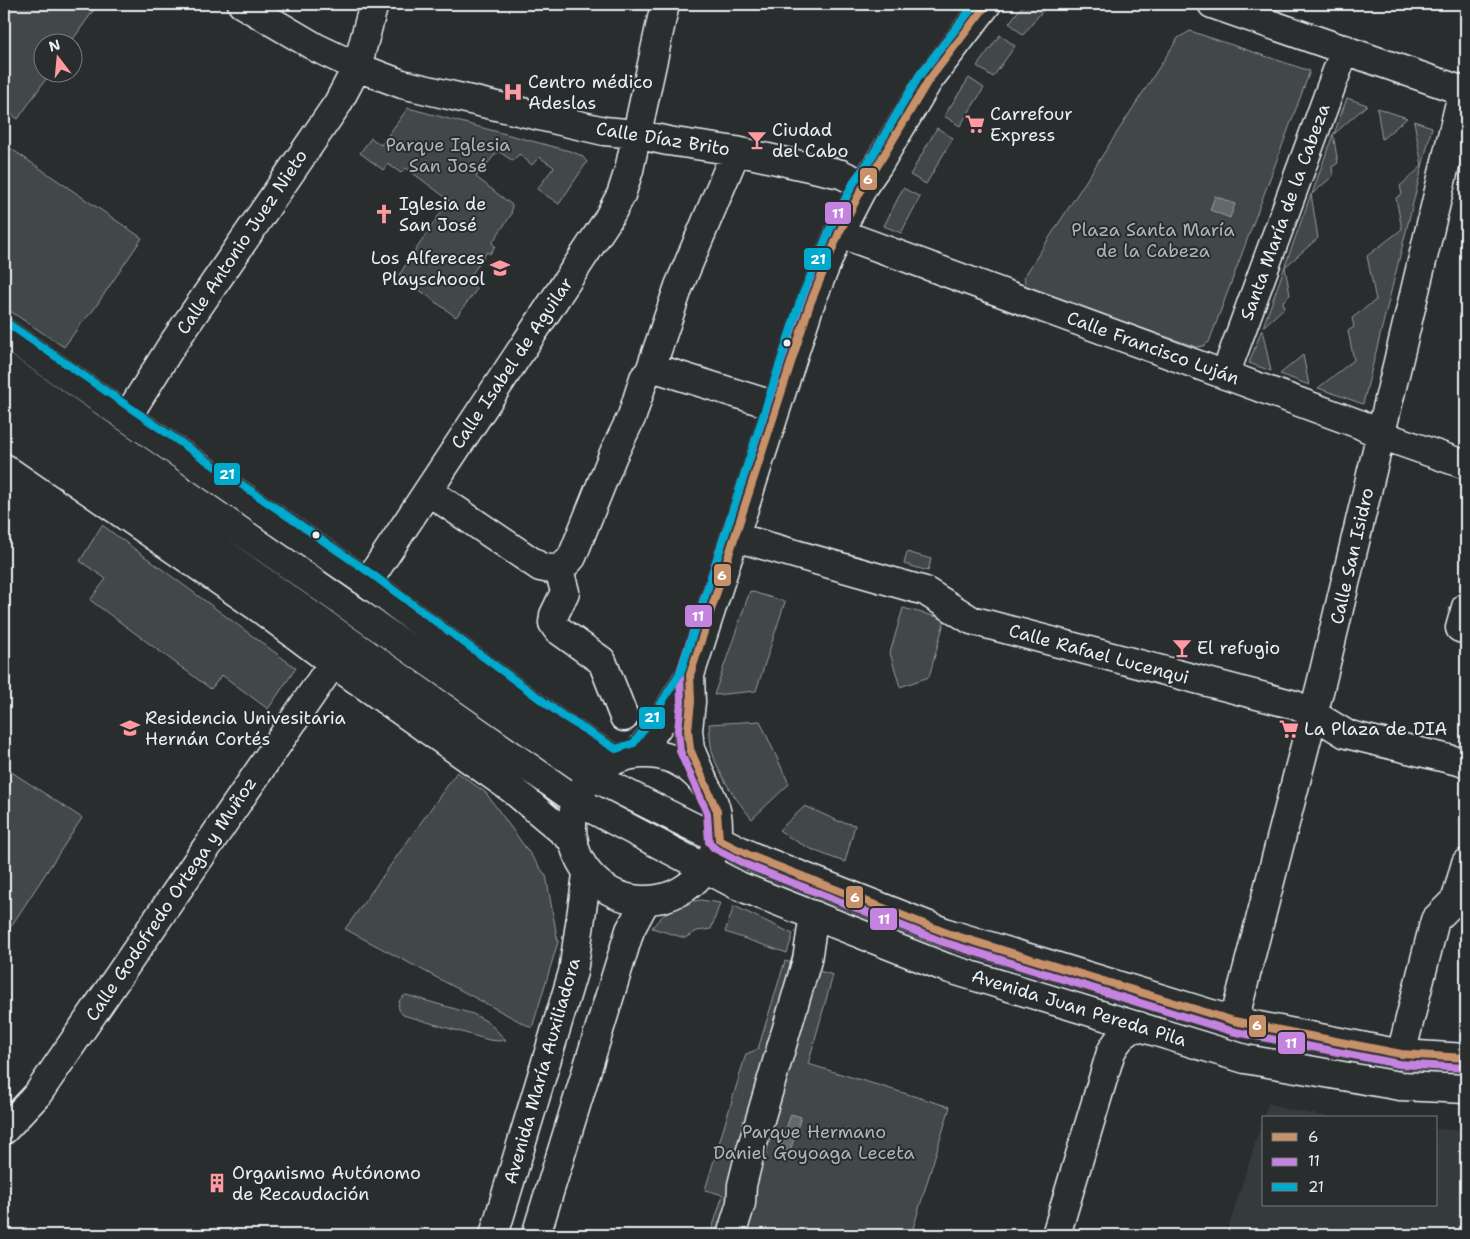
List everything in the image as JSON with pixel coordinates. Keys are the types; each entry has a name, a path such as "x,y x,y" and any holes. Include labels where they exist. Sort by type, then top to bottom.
{"main road":[{"name":"Calle Díaz Brito","path":"242,4 317,48 357,67 402,84 604,131 636,134 668,141 736,151 841,174 864,184"},
{"name":"Calle Antonio Juez Nieto","path":"127,417 172,345 338,103 357,67 374,4"},
{"name":"Calle Isabel de Aguilar","path":"367,583 608,219 621,195 629,170 664,4"},
{"path":"690,675 692,702 688,730 690,749 717,811 719,840 706,870 688,889 668,899 645,902 612,894 587,875 576,856 572,824 576,801 594,777 627,756 664,718 690,675 810,304 839,234 864,184 878,165 928,81 987,4"},
{"path":"1212,4 1464,91"},
{"name":"Santa María de la Cabeza","path":"1225,375 1345,50"},
{"name":"Calle San Isidro","path":"1234,1021 1313,714 1464,91"},
{"path":"428,490 540,567 549,570 559,569 566,564 572,557 613,455 632,416 644,378 650,371 679,286 736,151"},
{"name":"Calle Francisco Luján","path":"839,234 1466,465"},
{"path":"4,333 367,583 557,724 627,756 662,754 674,758 686,765 705,785"},
{"name":"Avenida Juan Pereda Pila","path":"4,367 594,777 751,856 947,933 1234,1021 1401,1054 1466,1058"},
{"path":"650,371 661,370 776,406"},
{"name":"Avenida Juan Pereda Pila","path":"4,400 576,801 739,886 947,968 1245,1059 1400,1086 1466,1090"},
{"path":"4,432 262,610 333,664 512,789 574,841"},
{"name":"Calle Rafael Lucenqui","path":"735,537 925,591 972,620 1295,705 1346,734 1466,763"},
{"path":"559,569 565,592 554,615 553,623 558,629 602,662 624,717"},
{"path":"1466,607 1460,628 1466,630"},
{"name":"Calle Godofredo Ortega y Muñoz","path":"4,1130 37,1095 333,664"},
{"path":"1401,1054 1435,920 1456,899 1466,863"},
{"name":"Avenida María Auxiliadora","path":"494,1235 573,972 587,875"},
{"path":"536,1235 630,930 645,902"},
{"path":"731,1235 741,1203 742,1185 749,1157 807,960 814,915"},
{"path":"1056,1235 1111,1052 1122,1035 1139,1026"}],"shaded area":[{"path":"1215,196 1235,204 1230,218 1210,210"},
{"path":"1268,1103 1286,1109 1323,1116 1264,1116"},
{"path":"791,1114 801,1117 788,1157 778,1153"},
{"path":"1262,1122 1262,1206 1438,1206 1438,1129 1466,1131 1466,1235 1226,1235"}],"green space":[{"path":"4,4 98,4 78,32 32,32 32,82 44,82 18,119 4,109"},
{"path":"1024,4 1048,4 1023,35 1009,23"},
{"name":"Plaza Santa María de la Cabeza","path":"1190,31 1310,71 1209,342 1203,346 1196,347 1026,288 1024,277 1178,38"},
{"path":"1000,35 1015,46 993,77 977,66"},
{"path":"969,78 984,88 960,126 944,116"},
{"path":"1347,98 1367,105 1334,134"},
{"name":"Parque Iglesia San José","path":"408,108 573,152 582,156 587,162 559,204 537,189 554,167 539,157 532,165 519,154 513,161 498,151 476,177 512,205 511,215 492,243 495,246 490,254 487,252 467,281 477,289 456,317 399,275 449,200 406,168 401,173 388,164 383,170 360,153 371,138 381,145"},
{"path":"1377,108 1407,118 1382,139"},
{"path":"1414,121 1432,127 1363,404 1318,388 1354,360 1348,331 1354,327 1352,318 1376,300 1367,256 1402,229 1396,198 1402,194 1400,186 1422,166"},
{"path":"937,128 953,138 926,184 910,175"},
{"path":"1333,134 1338,163 1332,167 1333,176 1312,194"},
{"path":"10,148 142,238 92,312 64,347 4,307 4,157"},
{"path":"903,188 920,197 901,233 884,226"},
{"path":"1311,194 1318,238 1285,267 1290,295 1283,301 1284,308 1263,327"},
{"path":"1262,329 1271,371 1249,363"},
{"path":"1303,355 1309,385 1280,374"},
{"path":"102,525 296,668 268,709 222,675 211,689 90,600 106,579 80,561"},
{"path":"907,552 931,559 928,571 904,564"},
{"path":"750,591 785,602 756,691 714,695"},
{"path":"903,608 945,619 929,677 900,687 890,653"},
{"path":"760,721 789,784 752,819 734,795 719,770 712,751 709,724"},
{"path":"4,767 82,818 4,937"},
{"path":"457,772 486,793 546,876 558,942 532,1028 345,929"},
{"path":"805,806 838,821 855,825 845,862 810,849 779,830"},
{"path":"701,900 720,903 711,929 697,931 685,938 652,928 662,916 674,908"},
{"path":"734,906 793,934 787,953 725,932"},
{"name":"Parque Hermano Daniel Goyoaga Leceta","path":"785,961 833,975 808,1064 950,1107 911,1235 710,1235 723,1195 705,1190 746,1054 758,1049"},
{"path":"406,995 473,1014 488,1022 506,1040 489,1040 403,1015 399,1009 399,1001"}],"transit line":[{"name":"11","path":"975,4 919,76 870,160 855,180 830,229 801,301 680,672 681,702 678,730 680,751 707,813 709,842 714,848 747,865 943,942 1231,1031 1399,1064 1465,1068"},
{"name":"21","path":"10,325 373,575 563,716 616,749 634,743 681,671 800,301 830,229 855,180 870,160 919,76 975,4"},
{"name":"6","path":"987,4 928,81 864,185 839,233 810,304 690,675 691,702 688,730 690,749 717,811 719,840 751,856 947,933 1234,1021 1401,1054 1466,1058"}],"place":[{"name":"Centro médico Adeslas","path":"513,92"},
{"name":"Carrefour Express","path":"975,124"},
{"name":"Ciudad del Cabo","path":"757,140"},
{"name":"Iglesia de San José","path":"384,214"},
{"name":"Los Alfereces Playschoool","path":"500,268"},
{"name":"El refugio","path":"1182,648"},
{"name":"Residencia Univesitaria Hernán Cortés","path":"130,728"},
{"name":"La Plaza de DIA","path":"1289,729"},
{"name":"Organismo Autónomo de Recaudación","path":"217,1183"}]}
